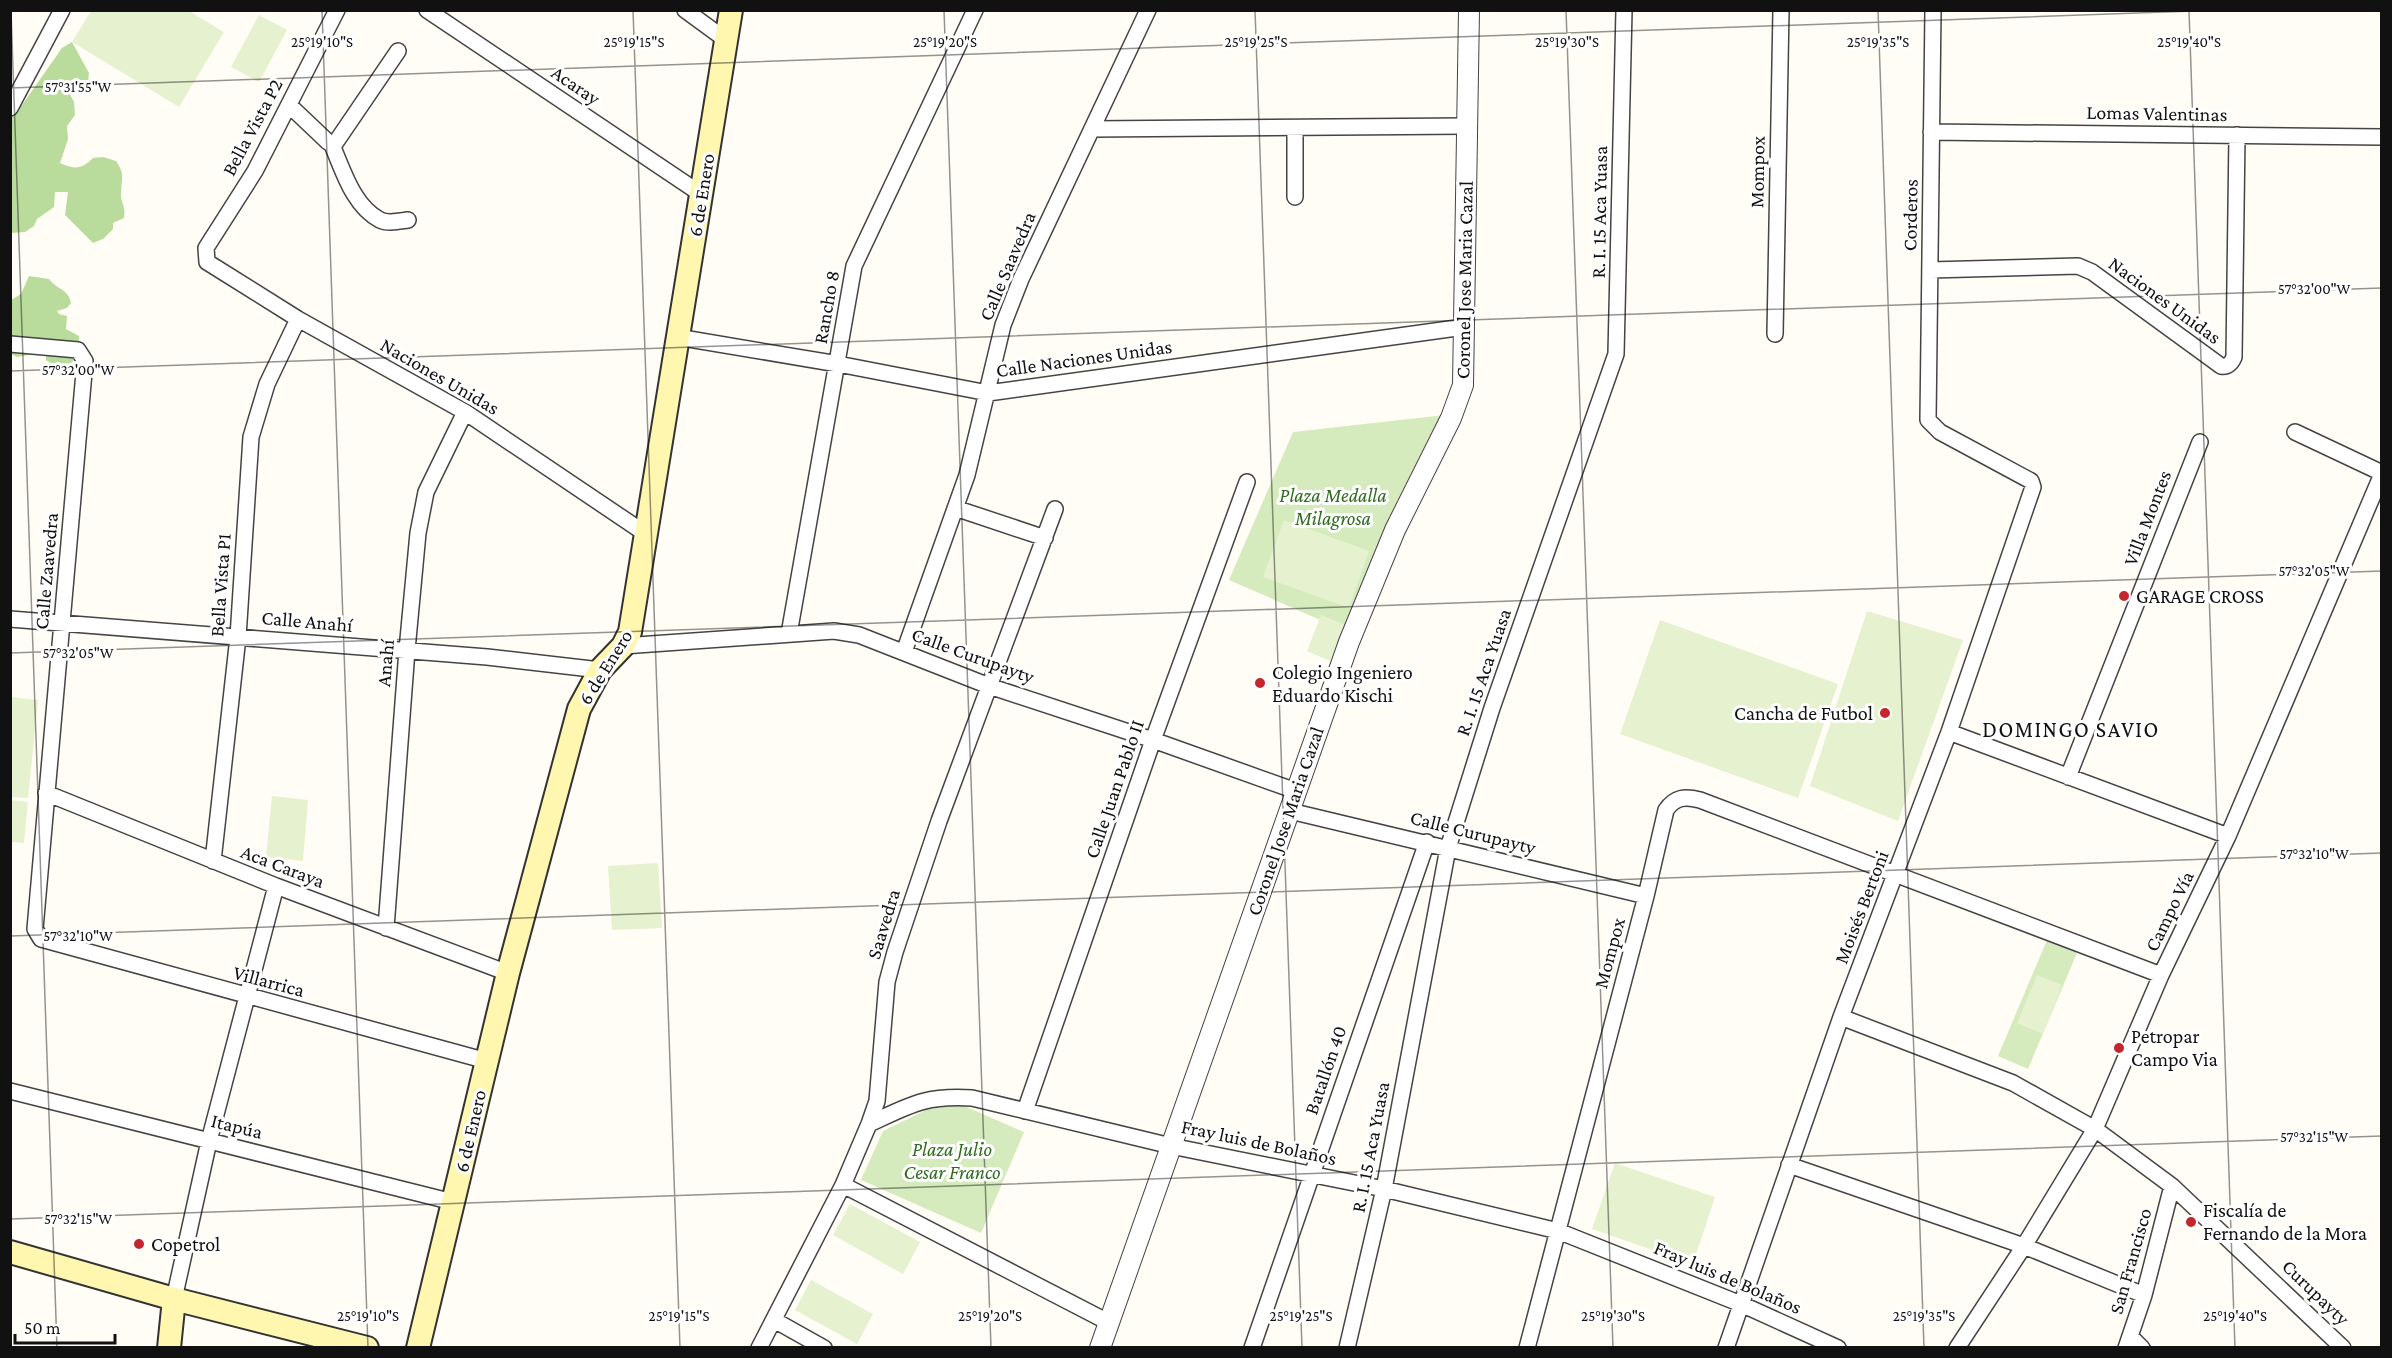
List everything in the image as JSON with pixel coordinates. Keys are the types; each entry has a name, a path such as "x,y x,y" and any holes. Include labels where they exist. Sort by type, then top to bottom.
{"main road":[{"name":"6 de Enero","path":"418,1347 508,973 579,709 600,670 623,646 630,633 731,10"},
{"path":"10,1252 174,1299 367,1347"},
{"path":"169,1347 174,1299"}],"street":[{"path":"10,108 62,10"},
{"name":"Bella Vista P2","path":"207,262 206,248 255,171 337,10"},
{"name":"Acaray","path":"427,10 701,194"},
{"path":"685,10 726,40"},
{"name":"Rancho 8","path":"789,634 854,266 975,10"},
{"name":"Calle Saavedra","path":"904,652 967,475 1006,316 1021,279 1148,10"},
{"name":"Coronel Jose Maria Cazal","path":"1100,1347 1349,642 1395,530 1451,418 1463,384 1469,10"},
{"name":"R. I. 15 Aca Yuasa","path":"1347,1347 1384,1189 1448,848 1492,708 1616,354 1624,10"},
{"name":"Mompox","path":"1775,334 1781,10"},
{"name":"Corderos","path":"1933,10 1928,420 1940,432 2031,481"},
{"path":"332,145 337,143 398,51"},
{"path":"289,105 332,145 353,191 367,210 381,220 408,220"},
{"path":"1092,129 1467,126"},
{"path":"1295,128 1295,197"},
{"name":"Lomas Valentinas","path":"1931,132 2382,136"},
{"name":"Naciones Unidas","path":"1930,270 2078,266 2092,272 2221,366 2226,367 2231,364 2234,357 2237,135"},
{"name":"Naciones Unidas","path":"207,262 298,320 465,412 646,534"},
{"name":"Bella Vista P1","path":"213,861 238,637 251,437 267,384 298,320"},
{"name":"Calle Naciones Unidas","path":"677,337 838,364 988,393 1464,327"},
{"name":"Calle Zaavedra","path":"10,344 78,350 85,361 35,929 41,939"},
{"name":"Anahí","path":"386,928 418,533 426,492 465,412"},
{"path":"2295,432 2382,473"},
{"name":"Villa Montes","path":"2068,777 2200,442"},
{"name":"Campo Vía","path":"1958,1347 2024,1246 2095,1129 2161,975 2228,836 2382,473"},
{"name":"Moisés Bertoni","path":"1726,1347 1841,1017 1949,732 2032,487 2031,481"},
{"name":"Calle Juan Pablo II","path":"1026,1111 1153,740 1247,482"},
{"path":"955,508 1045,538"},
{"name":"Saavedra","path":"759,1347 843,1185 869,1124 877,1101 887,982 895,952 939,821 1055,509"},
{"name":"Calle Anahí","path":"10,619 407,650 600,670"},
{"name":"Calle Curupayty","path":"623,646 834,631 859,635 989,686 1153,740 1296,791"},
{"path":"1949,732 2228,836"},
{"name":"Aca Caraya","path":"46,793 276,886 508,973"},
{"name":"Mompox","path":"1527,1347 1646,896 1666,810 1671,802 1690,797 2161,975"},
{"name":"Calle Curupayty","path":"1290,811 1646,896"},
{"name":"Batallón 40","path":"1252,1347 1427,842"},
{"path":"174,1299 209,1141 276,886"},
{"name":"Villarrica","path":"41,939 487,1061"},
{"name":"Curupayty","path":"1841,1017 2013,1083 2095,1129 2172,1186 2343,1347"},
{"name":"Itapúa","path":"10,1091 453,1202"},
{"name":"Fray luis de Bolaños","path":"869,1124 927,1099 972,1098 1171,1146 1384,1189 1558,1231 1741,1304 1838,1347"},
{"path":"1789,1165 2024,1246 2144,1295"},
{"path":"843,1185 1108,1322"},
{"name":"San Francisco","path":"2128,1342 2144,1295 2172,1186"},
{"path":"774,1320 824,1347"},
{"path":"2128,1342 2142,1347"}],"green space":[{"path":"91,11 189,11 224,32 179,107 72,42"},
{"path":"259,15 287,30 259,82 231,67"},
{"path":"72,42 89,73 88,82 71,83 66,87 74,102 75,115 67,126 68,139 60,163 78,167 93,158 103,157 116,161 122,174 121,195 124,218 113,223 113,229 103,239 93,243 65,215 68,192 55,192 54,207 37,219 34,226 25,232 11,233 11,108 22,105 62,48"},
{"path":"29,276 49,279 70,298 71,303 67,308 57,311 67,316 66,329 79,336 79,343 74,347 73,361 69,365 55,366 46,360 46,340 38,338 33,354 17,357 11,354 11,300 21,294"},
{"name":"Plaza Medalla Milagrosa","path":"1445,415 1350,633 1229,580 1293,432"},
{"path":"1284,520 1369,551 1349,608 1263,577"},
{"name":"Cancha de Futbol","path":"1867,611 1963,640 1898,821 1810,786"},
{"path":"1321,615 1345,625 1330,661 1307,651"},
{"path":"1660,620 1838,684 1798,798 1620,734"},
{"path":"11,697 38,700 28,798 11,797"},
{"path":"272,796 308,800 303,861 266,857"},
{"path":"11,800 28,802 24,843 11,842"},
{"path":"658,863 662,928 612,930 608,866"},
{"path":"2047,940 2077,953 2028,1069 1998,1056"},
{"path":"2037,975 2062,985 2043,1034 2017,1023"},
{"name":"Plaza Julio Cesar Franco","path":"962,1105 1024,1132 981,1233 861,1180 883,1131 928,1109"},
{"path":"1615,1163 1715,1197 1693,1264 1592,1229"},
{"path":"850,1204 920,1242 903,1274 833,1235"},
{"path":"811,1280 873,1314 857,1344 795,1310"}],"place":[{"name":"GARAGE CROSS","path":"2124,596"},
{"name":"Colegio Ingeniero Eduardo Kischi","path":"1260,683"},
{"name":"Cancha de Futbol","path":"1885,713"},
{"name":"Petropar Campo Via","path":"2119,1048"},
{"name":"Fiscalía de Fernando de la Mora","path":"2191,1222"},
{"name":"Copetrol","path":"139,1244"}],"district":[{"name":"DOMINGO SAVIO","path":"2071,729"}]}
